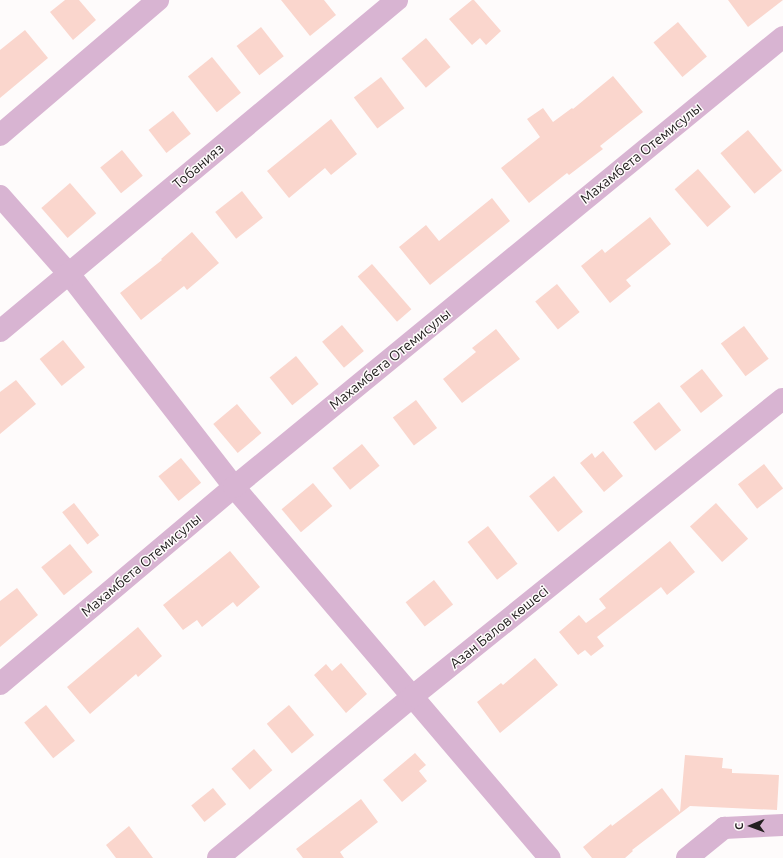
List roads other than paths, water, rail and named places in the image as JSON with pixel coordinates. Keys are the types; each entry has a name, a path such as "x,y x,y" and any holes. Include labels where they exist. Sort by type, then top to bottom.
{"street":[{"path":"0,135 158,0"},
{"name":"Тобанияз","path":"0,331 397,0"},
{"name":"Махамбета Отемисулы","path":"0,684 234,487 783,36"},
{"path":"0,196 69,274 234,487 550,858"},
{"name":"Азан Балов көшесі","path":"218,858 413,696 783,399"},
{"path":"687,858 724,828 783,825"}]}
